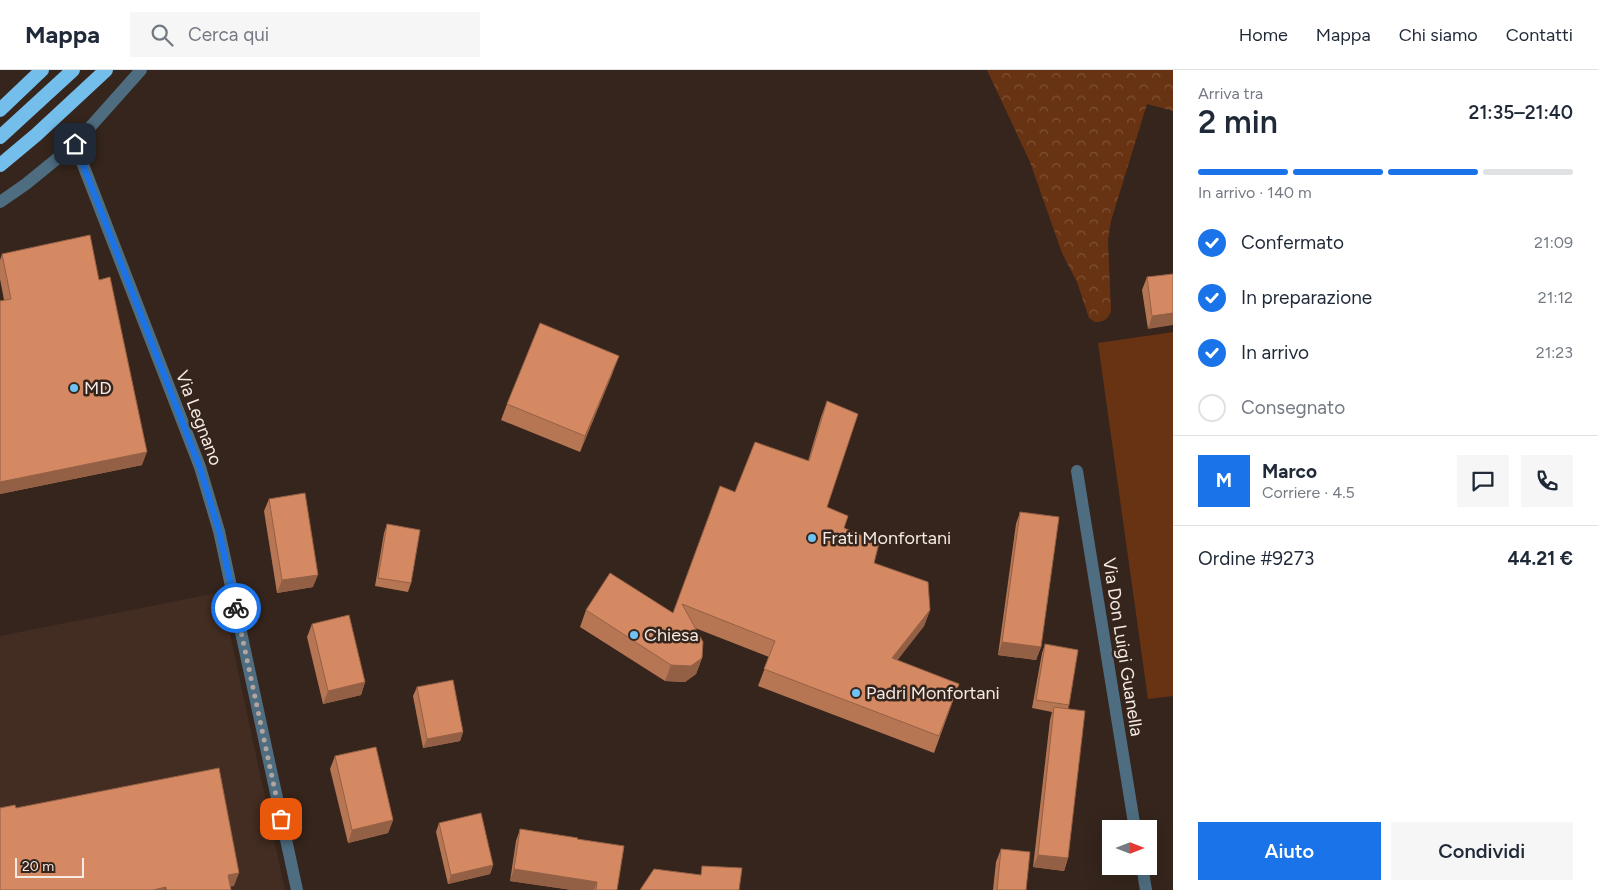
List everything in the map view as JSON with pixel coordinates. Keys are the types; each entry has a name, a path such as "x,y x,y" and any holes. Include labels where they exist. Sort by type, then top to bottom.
{"highway":[{"path":"0,110 42,70"},
{"path":"0,137 73,70"},
{"path":"0,165 36,135 106,70"}],"street":[{"path":"0,202 26,184 75,144 141,70"},
{"name":"Via Legnano","path":"75,144 200,468 219,531 297,890"},
{"name":"Via Don Luigi Guanella","path":"1078,472 1134,820"},
{"path":"1144,875 1146,890"}],"shaded area":[{"path":"221,592 285,890 0,890 0,636"}],"green space":[{"path":"987,70 1173,70 1173,111 1147,104 1111,221 1108,240 1111,312 1103,321 1095,322 1089,318 1077,282 1062,253 1030,162"},
{"path":"1173,332 1173,696 1148,699 1098,343"}],"building":[{"name":"MD","path":"90,235 99,280 110,277 147,452 0,482 0,301 11,299 2,254"},
{"path":"1173,274 1173,313 1152,316 1147,277"},
{"path":"540,323 619,356 585,436 507,404"},
{"path":"827,401 858,414 827,507 848,516 844,528 879,543 874,563 928,582 930,610 892,658 959,684 939,736 764,669 775,641 682,604 703,642 702,658 691,666 671,665 586,610 610,573 673,613 720,486 735,492 755,442 809,461"},
{"path":"305,493 318,575 282,580 269,499"},
{"path":"1020,512 1059,517 1041,647 1002,642"},
{"path":"387,524 420,530 411,583 378,578"},
{"path":"349,615 365,682 328,691 312,624"},
{"path":"1045,644 1078,650 1069,705 1036,700"},
{"path":"453,680 463,732 427,739 417,687"},
{"path":"1054,707 1085,711 1068,858 1038,855"},
{"path":"376,747 393,820 352,830 335,756"},
{"path":"219,768 239,873 228,875 231,890 166,890 166,887 153,890 0,890 0,808 15,805 16,808"},
{"path":"481,813 493,865 451,875 439,823"},
{"path":"520,829 624,846 617,890 596,890 597,882 514,869"},
{"path":"1001,849 1030,852 1026,890 997,890"},
{"path":"702,866 742,868 739,890 640,890 654,869 701,875"}],"way so far":[{"path":"236,608 281,819"}],"place":[{"name":"MD","path":"74,388"},
{"name":"Frati Monfortani","path":"812,538"},
{"name":"Chiesa","path":"634,635"},
{"name":"Padri Monfortani","path":"856,693"}],"route":[{"path":"75,144 200,468 219,531 236,608"}]}
